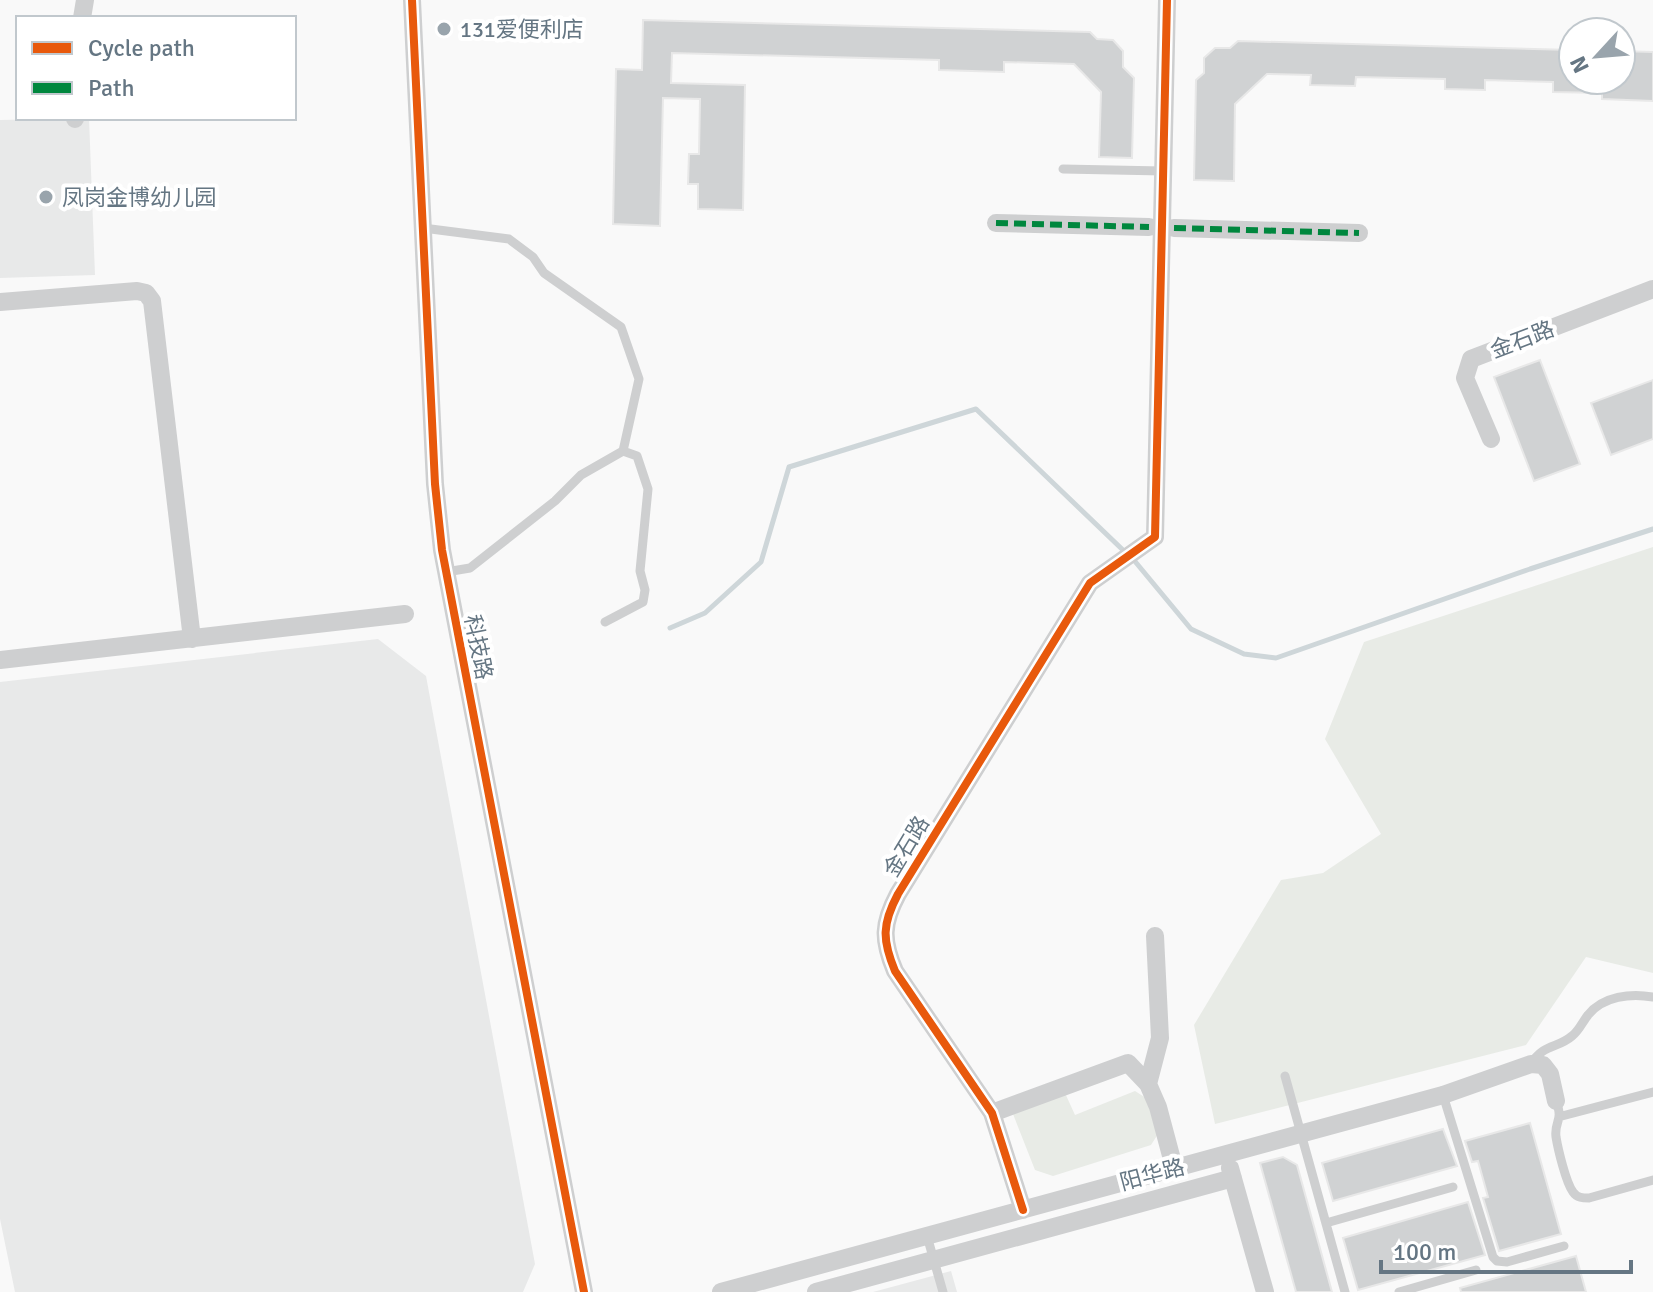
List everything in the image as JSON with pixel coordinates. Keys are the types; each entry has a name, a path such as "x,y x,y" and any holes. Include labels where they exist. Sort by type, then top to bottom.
{"street":[{"name":"科技路","path":"412,0 437,506 446,572 584,1292"},
{"path":"1163,171 1167,0"},
{"name":"金石路","path":"1023,1210 992,1113 895,971 887,951 884,931 888,912 1090,583 1155,537 1163,171"},
{"path":"996,223 1149,227"},
{"path":"1174,228 1359,233"},
{"name":"金石路","path":"1491,439 1465,378 1471,359 1653,289"},
{"path":"0,302 137,291 146,293 152,301 192,639"},
{"path":"0,660 405,614"},
{"path":"1148,1084 1160,1038 1155,936"},
{"path":"992,1113 1128,1063 1148,1084 1158,1107 1174,1167"},
{"path":"1531,1064 1543,1065 1550,1074 1559,1109"},
{"name":"阳华路","path":"721,1292 1443,1095 1531,1064"},
{"path":"1226,1154 1265,1292"},
{"name":"阳华路","path":"816,1292 1233,1178"}],"lane":[{"path":"1063,169 1163,171"},
{"path":"423,228 509,239 533,257 544,273 621,327 639,379 623,451 581,475 555,501 470,568 446,572"},
{"path":"605,622 643,602 645,590 640,571 648,489 637,456 623,451"},
{"path":"1531,1064 1539,1051 1572,1037 1591,1011 1604,1003 1638,994 1653,997"},
{"path":"1285,1076 1345,1292"},
{"path":"1653,1092 1559,1109 1556,1136 1569,1182 1579,1198 1653,1180"},
{"path":"1443,1095 1493,1257 1497,1261 1507,1262 1564,1246"},
{"path":"1326,1223 1453,1187"},
{"path":"927,1236 943,1292"},
{"path":"1399,1292 1476,1270"}],"shaded area":[{"name":"凤岗金博幼儿园","path":"0,120 89,120 95,275 0,278"},
{"path":"1653,547 1653,973 1586,957 1526,1045 1215,1124 1194,1025 1281,880 1323,873 1381,834 1325,739 1364,642"},
{"path":"378,639 426,676 535,1264 523,1292 15,1292 0,1219 0,682"},
{"path":"1135,1091 1146,1098 1158,1134 1151,1145 1053,1176 1035,1170 1013,1114 1065,1093 1075,1115"},
{"path":"951,1271 957,1292 873,1292"}],"building":[{"path":"643,20 1090,32 1097,39 1113,40 1123,51 1123,67 1134,78 1132,158 1099,157 1101,92 1074,64 1004,62 1004,72 939,70 939,60 672,53 671,83 745,85 743,210 698,209 698,184 688,184 689,154 699,154 700,99 663,98 660,226 613,224 616,69 642,70"},
{"path":"1238,41 1557,50 1557,92 1553,92 1553,82 1485,80 1485,90 1445,89 1445,79 1356,77 1355,86 1310,85 1311,75 1267,74 1235,104 1234,181 1194,180 1196,80 1204,73 1204,58 1215,48 1230,48"},
{"path":"1637,52 1653,52 1653,101 1602,99 1602,96 1637,96"},
{"path":"1540,360 1580,464 1534,481 1494,377"},
{"path":"1653,380 1653,439 1611,455 1591,403"},
{"path":"1530,1123 1561,1234 1499,1251 1483,1198 1488,1197 1478,1161 1472,1162 1465,1141"},
{"path":"1443,1129 1457,1166 1333,1201 1322,1163"},
{"path":"1283,1157 1297,1165 1332,1292 1296,1292 1260,1163"},
{"path":"1468,1202 1485,1255 1358,1290 1343,1238"},
{"path":"1576,1256 1586,1292 1461,1292 1460,1288"}],"waterway":[{"path":"670,628 705,613 761,562 789,467 976,409 1125,552"},
{"path":"1133,559 1191,629 1244,654 1276,658 1653,529"}],"marked path":[{"path":"996,223 1149,227"},
{"path":"1174,228 1359,233"}],"cycle path":[{"path":"412,0 435,484 442,550 584,1292"},
{"path":"1023,1210 992,1113 895,971 886,941 887,923 898,894 1090,583 1155,537 1167,0"}],"place":[{"name":"131爱便利店","path":"444,29"},
{"name":"凤岗金博幼儿园","path":"46,197"}]}
